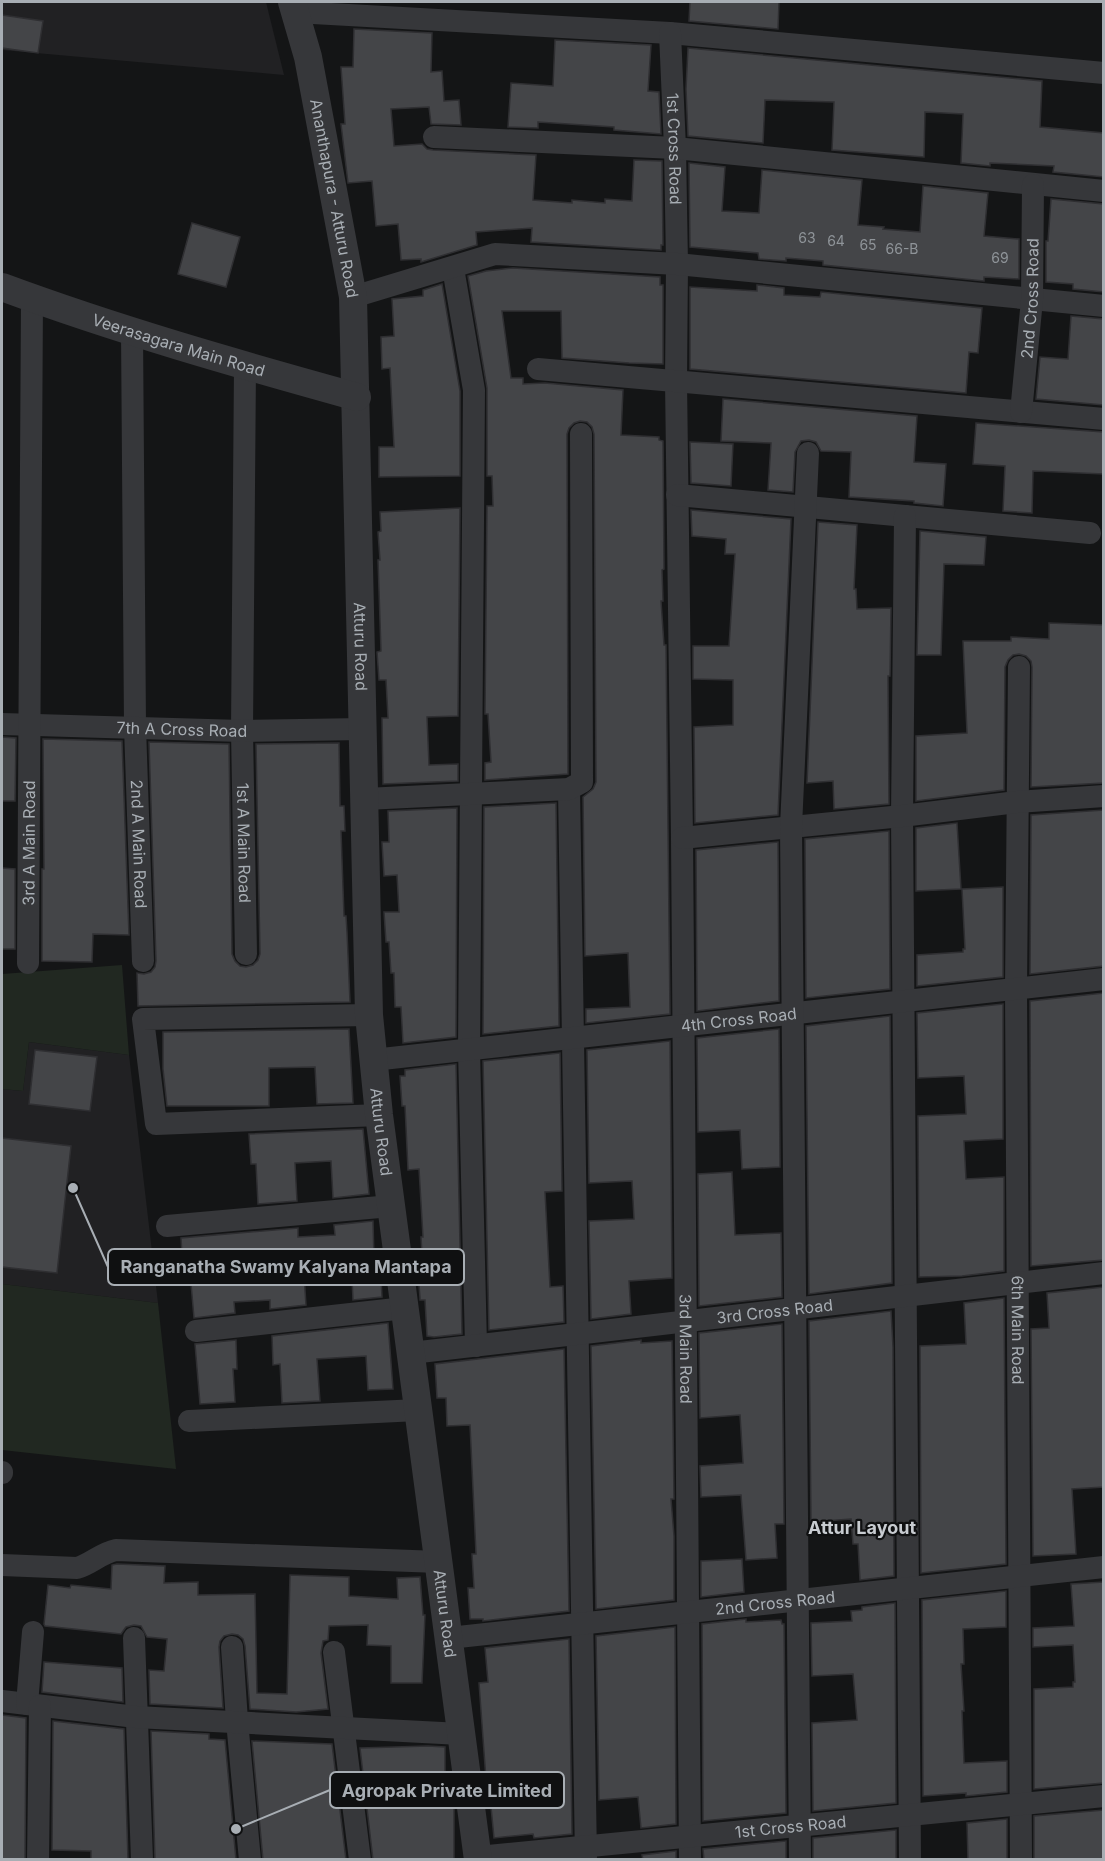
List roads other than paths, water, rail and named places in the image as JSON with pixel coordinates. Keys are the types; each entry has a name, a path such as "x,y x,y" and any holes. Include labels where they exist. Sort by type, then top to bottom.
{"street":[{"path":"294,7 670,33 1104,73"},
{"name":"Ananthapura - Atturu Road","path":"294,7 308,57 353,297 357,397"},
{"name":"1st Cross Road","path":"670,33 677,264"},
{"path":"434,137 675,148 1104,191"},
{"name":"2nd Cross Road","path":"1021,412 1032,300 1033,185"},
{"path":"353,297 495,254 677,264 1104,306"},
{"path":"676,381 677,264"},
{"path":"453,268 474,390 469,1050 476,1346"},
{"name":"Veerasagara Main Road","path":"2,287 132,331 357,397"},
{"name":"3rd A Main Road","path":"28,963 32,298"},
{"name":"2nd A Main Road","path":"132,331 135,727 143,961"},
{"name":"1st A Main Road","path":"245,366 242,731 246,954"},
{"path":"538,369 1104,419"},
{"name":"3rd Main Road","path":"676,381 690,1860"},
{"name":"Atturu Road","path":"357,397 369,1015 379,1116 478,1858"},
{"path":"364,800 569,789 582,782 581,434"},
{"path":"800,1860 791,827 808,453"},
{"path":"677,495 1090,533"},
{"path":"905,516 902,816 910,1860"},
{"name":"6th Main Road","path":"1019,667 1016,989 1021,1860"},
{"name":"7th A Cross Road","path":"2,724 242,731 363,729"},
{"path":"569,789 586,1853"},
{"path":"682,838 1017,802 1104,796"},
{"name":"4th Cross Road","path":"373,1060 1104,980"},
{"path":"369,1015 144,1019 156,1124 379,1116"},
{"path":"167,1226 391,1206"},
{"name":"3rd Cross Road","path":"411,1353 1104,1273"},
{"path":"196,1331 405,1308"},
{"path":"189,1420 418,1410"},
{"path":"2,1565 77,1568 116,1550 439,1562"},
{"name":"2nd Cross Road","path":"449,1638 1104,1567"},
{"path":"33,1632 38,1860"},
{"path":"134,1638 142,1860"},
{"path":"232,1647 250,1860"},
{"path":"334,1652 360,1860"},
{"path":"2,1701 136,1717 461,1734"},
{"name":"1st Cross Road","path":"478,1858 586,1853 690,1837 1104,1796"}],"place":[{"name":"Ranganatha Swamy Kalyana Mantapa","path":"73,1188"},
{"name":"Agropak Private Limited","path":"236,1829"}],"district":[{"name":"Attur Layout","path":"862,1528"}]}
